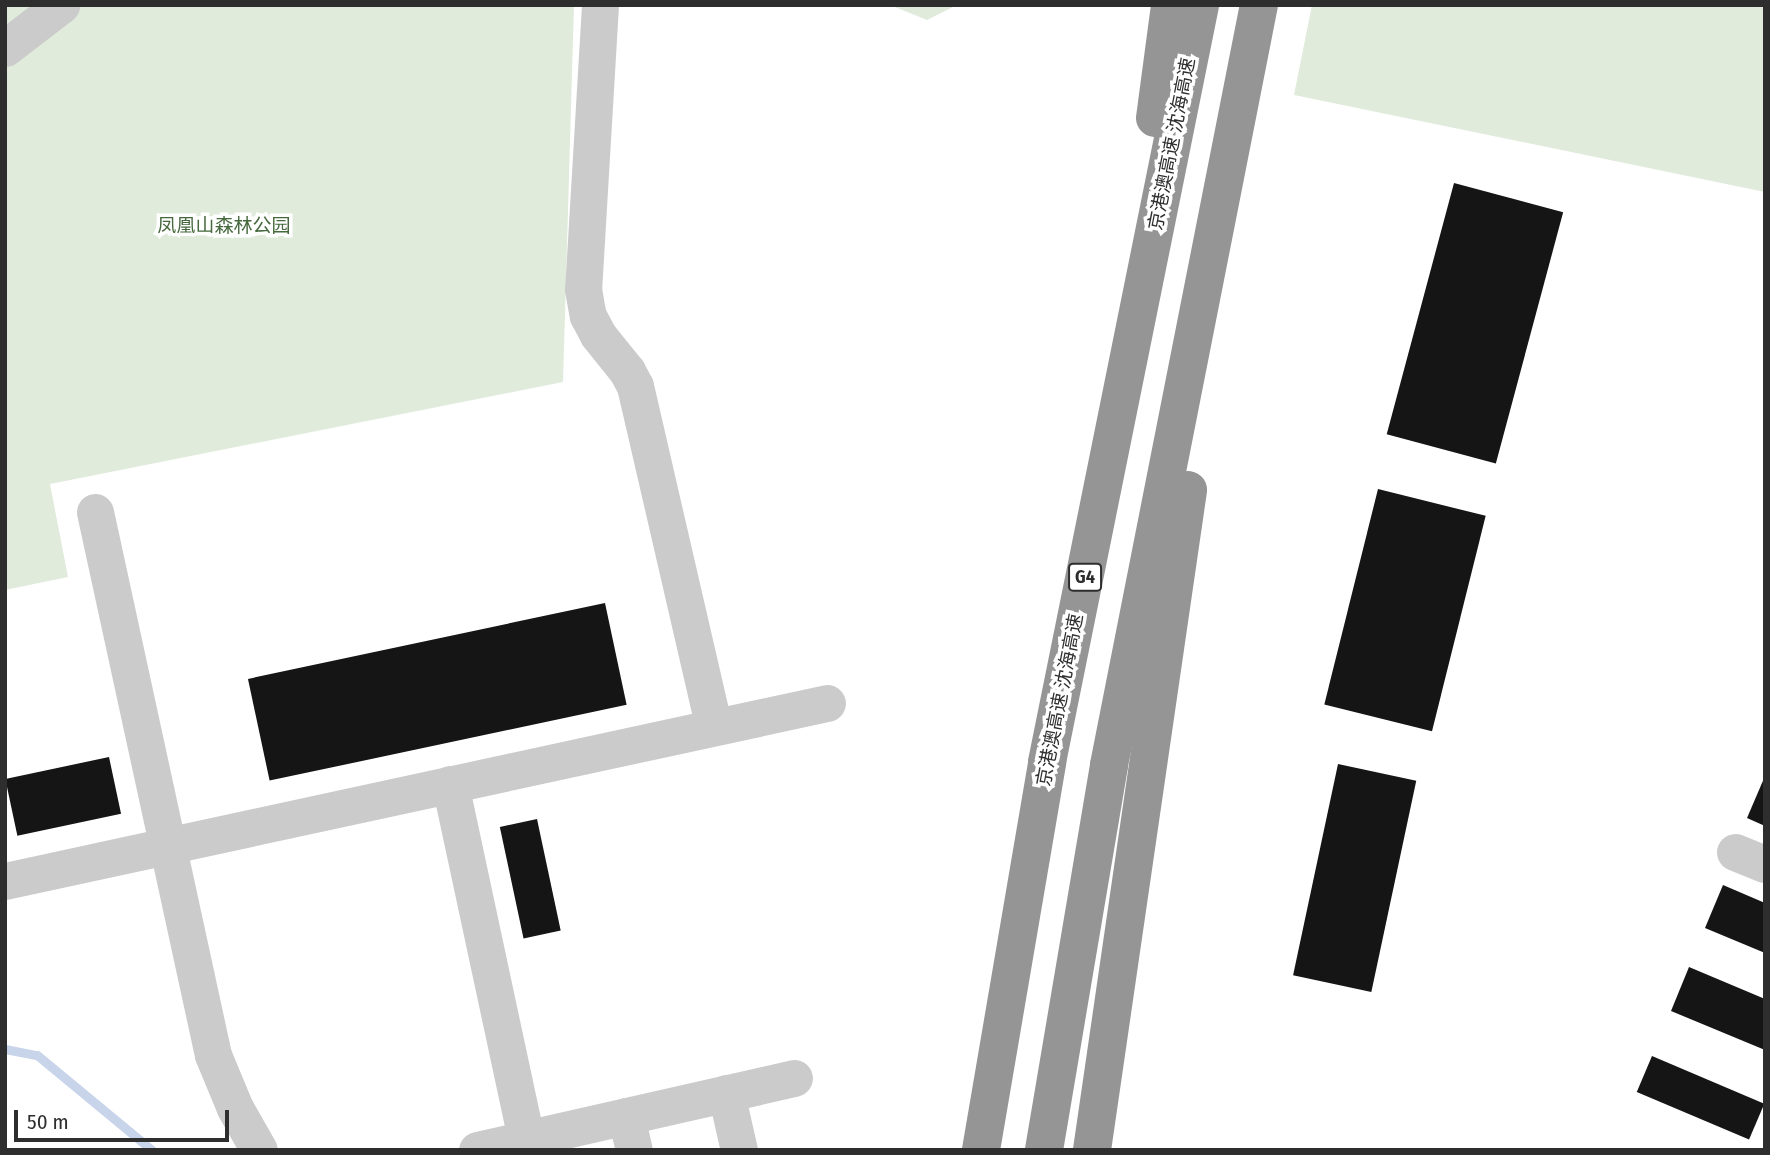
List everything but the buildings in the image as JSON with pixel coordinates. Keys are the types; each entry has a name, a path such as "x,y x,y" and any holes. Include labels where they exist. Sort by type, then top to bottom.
{"highway":[{"path":"1141,296 1156,102 1170,5"},
{"name":"京港澳高速 沈海高速","path":"981,1150 1047,762 1200,5"},
{"path":"1044,1150 1109,765 1259,7"},
{"path":"1092,1150 1259,7"}],"street":[{"path":"5,48 61,5"},
{"path":"600,5 583,289 588,316 635,386 714,727"},
{"path":"95,512 213,1055 235,1108 259,1150"},
{"path":"5,881 827,703"},
{"path":"450,784 526,1139"},
{"path":"477,1150 526,1139 630,1133 726,1093 794,1078"},
{"path":"726,1093 740,1150"}],"green space":[{"name":"凤凰山森林公园","path":"5,5 574,5 563,382 50,484 68,577 5,590"},
{"path":"890,5 957,5 927,20"},
{"path":"1312,5 1765,5 1765,192 1294,95"}],"waterway":[{"path":"5,1049 37,1055 152,1150"}]}
